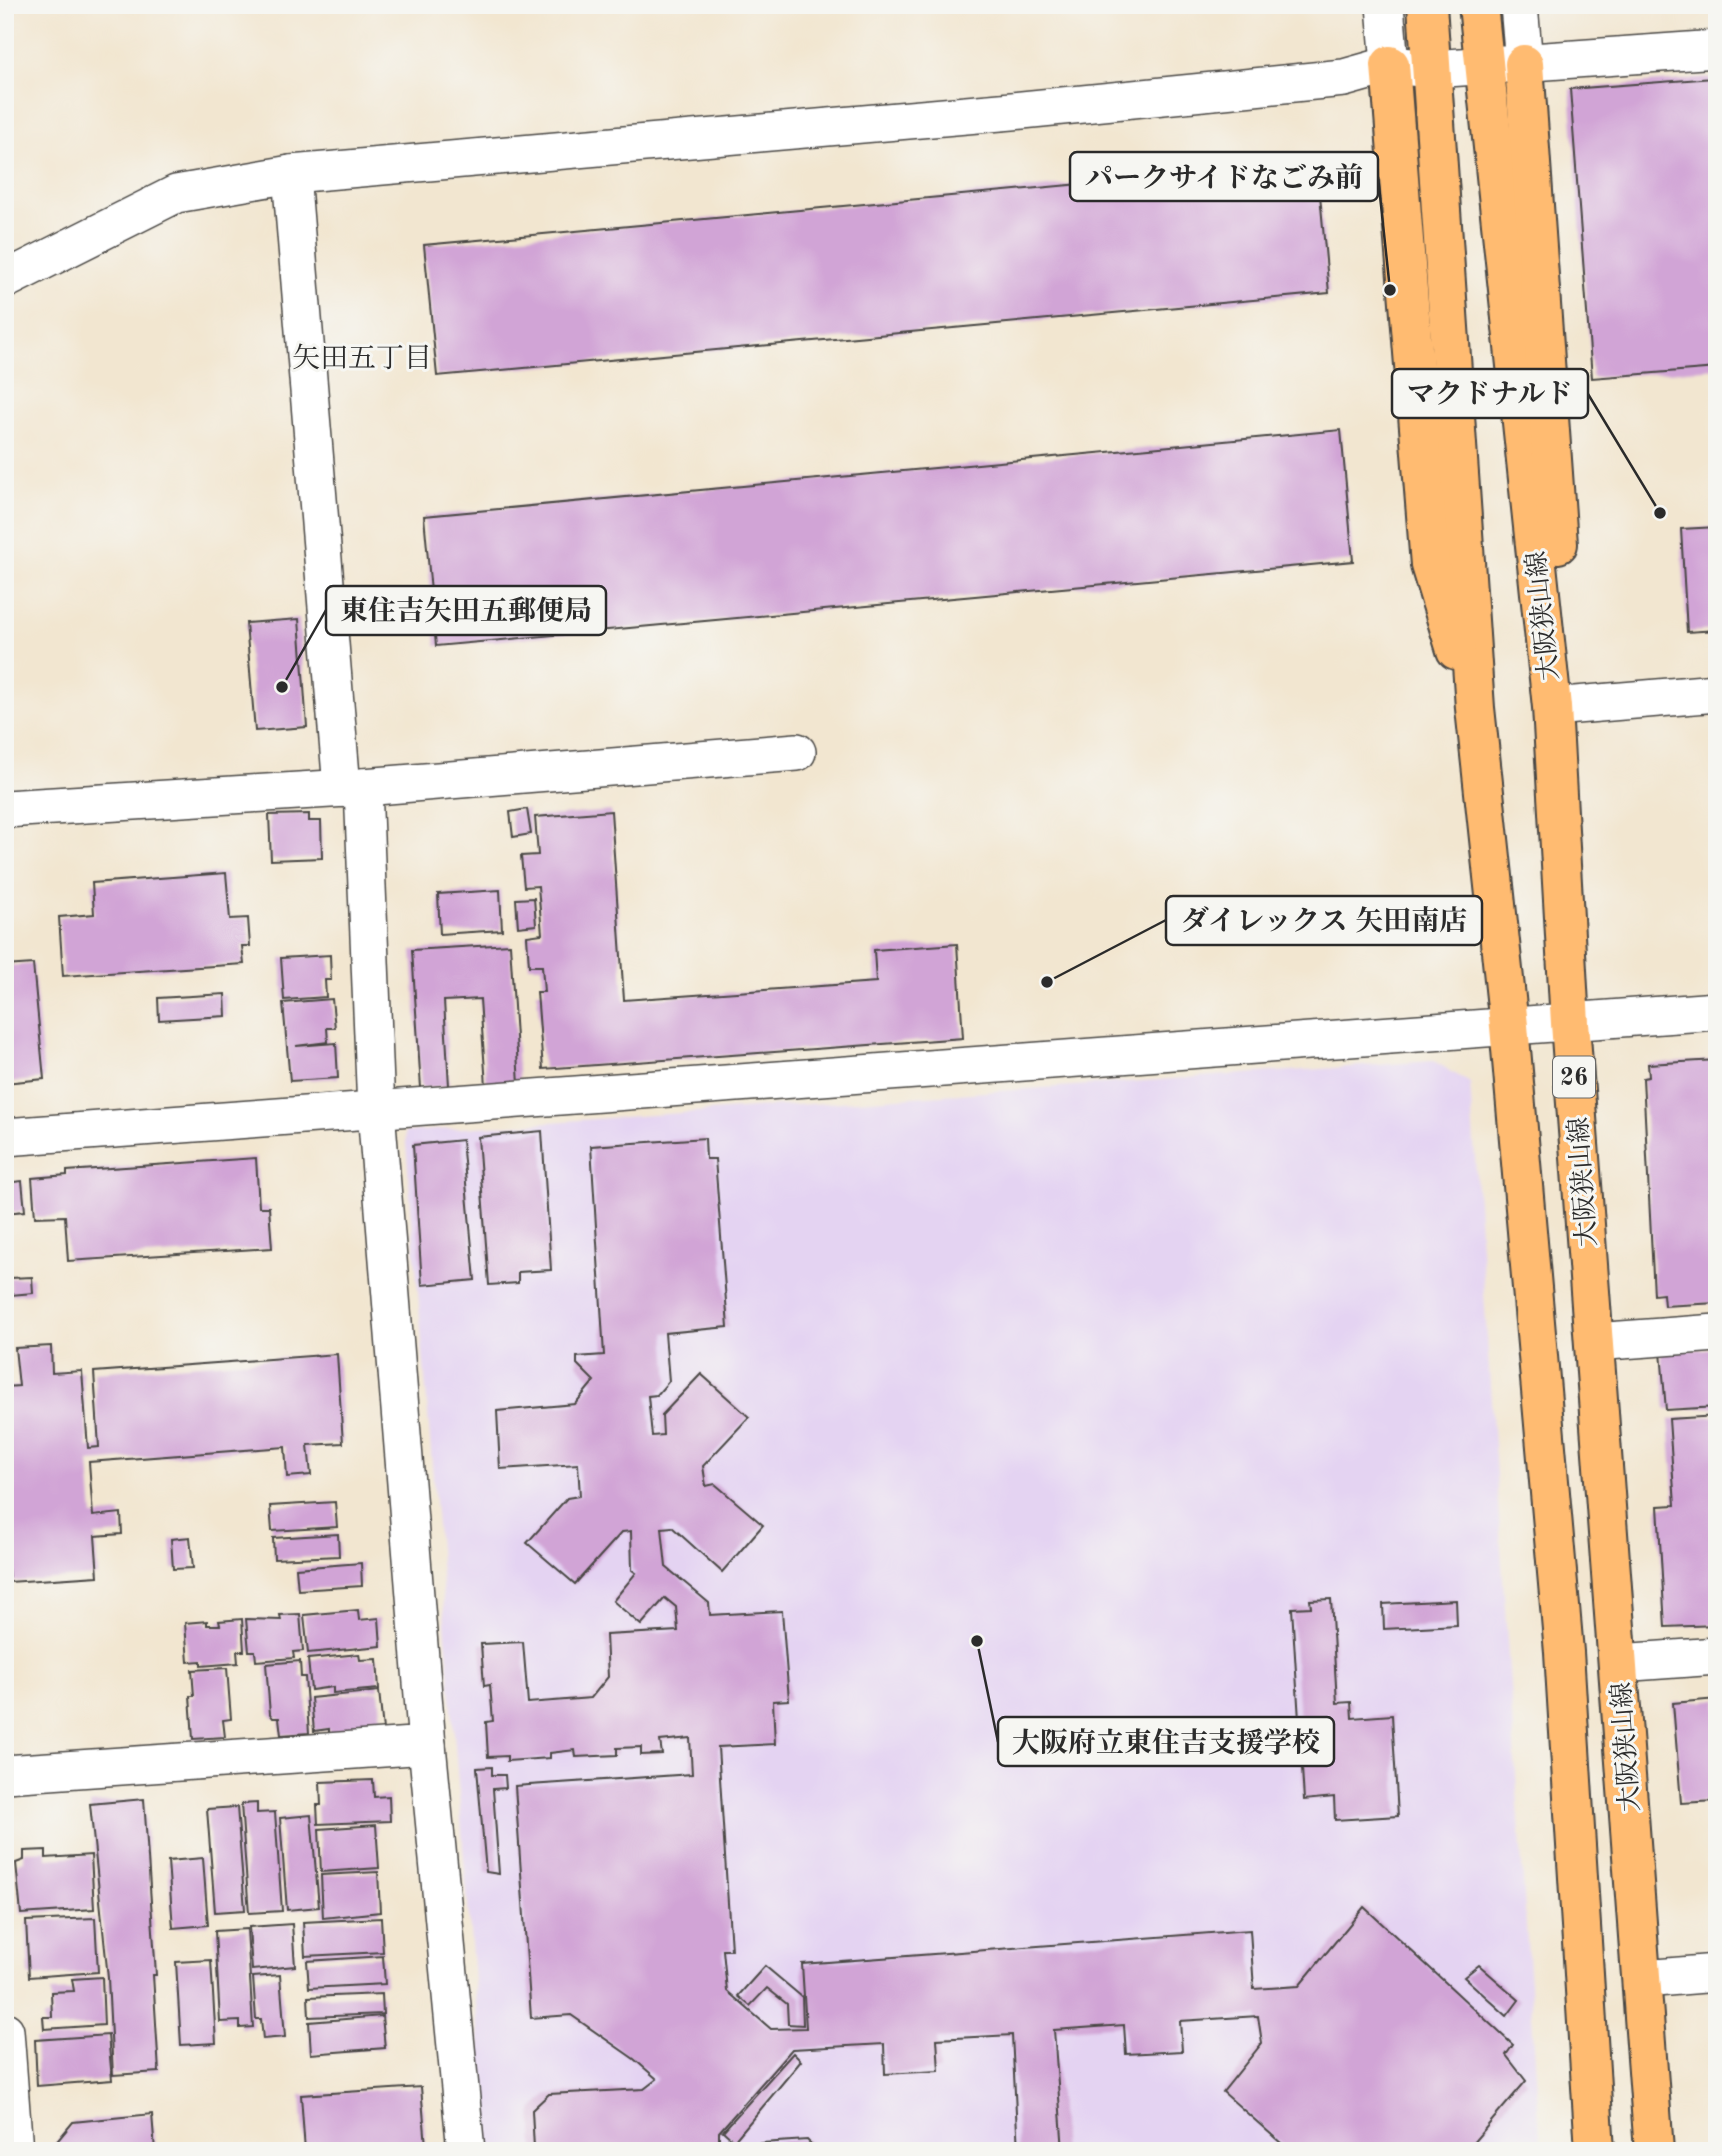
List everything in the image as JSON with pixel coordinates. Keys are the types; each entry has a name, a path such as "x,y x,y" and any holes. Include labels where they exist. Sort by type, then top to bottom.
{"main road":[{"name":"大阪狭山線","path":"1427,5 1475,708 1509,1026 1564,1653 1595,2151"},
{"name":"大阪狭山線","path":"1478,5 1552,706 1570,1023 1654,2151"},
{"path":"1524,64 1559,522 1552,706"},
{"path":"1390,65 1430,565 1475,708"}],"street":[{"path":"1385,5 1390,65"},
{"path":"1519,5 1524,64"},
{"path":"5,280 176,194 291,174 1012,111 1317,81 1344,78 1390,65 1433,69 1717,49"},
{"path":"291,174 352,788 427,1745 466,2151"},
{"path":"1552,706 1717,693"},
{"path":"5,809 352,788 797,752"},
{"path":"5,1137 1717,1011"},
{"path":"1594,1342 1717,1333"},
{"path":"1619,1663 1717,1656"},
{"path":"5,1774 427,1745"},
{"path":"1643,1979 1717,1973"},
{"path":"5,2031 14,2151"}],"shaded area":[{"path":"1434,1061 1470,1083 1541,2151 488,2151 405,1132"}],"building":[{"path":"1713,78 1717,129 1717,368 1592,378 1570,89"},
{"path":"1317,162 1329,293 437,376 424,245"},
{"path":"1341,430 1353,561 436,646 424,516"},
{"path":"1717,527 1717,630 1687,632 1681,529"},
{"path":"299,619 307,727 255,731 246,623"},
{"path":"527,809 531,834 513,837 510,812"},
{"path":"611,811 624,1000 876,982 874,950 957,944 963,1038 543,1069 537,992 544,992 542,966 529,966 527,936 542,934 538,886 524,887 521,856 538,855 535,817"},
{"path":"309,814 309,821 321,821 322,858 271,860 269,815"},
{"path":"1717,824 1717,875 1715,875 1711,825"},
{"path":"226,873 230,919 248,918 250,946 242,946 244,964 63,976 59,917 94,914 92,883"},
{"path":"500,890 502,930 440,934 438,894"},
{"path":"534,898 536,925 518,927 516,899"},
{"path":"510,944 519,1084 486,1086 480,999 444,1001 449,1086 421,1088 412,950"},
{"path":"330,955 331,980 325,980 326,997 284,1000 281,958"},
{"path":"33,964 44,1079 5,1083 5,966"},
{"path":"225,994 226,1016 159,1020 158,998"},
{"path":"332,999 335,1028 327,1028 328,1042 296,1046 336,1043 338,1078 290,1081 283,1003"},
{"path":"1717,1060 1717,1303 1664,1306 1663,1294 1654,1295 1643,1078 1649,1077 1648,1064"},
{"path":"542,1131 551,1270 518,1272 518,1283 489,1285 478,1137"},
{"path":"705,1138 706,1159 715,1159 728,1327 665,1333 669,1381 657,1395 648,1396 652,1436 663,1435 662,1415 701,1374 749,1417 703,1466 706,1486 715,1484 763,1525 722,1572 672,1527 662,1528 666,1567 709,1603 710,1615 782,1611 789,1700 773,1701 775,1744 718,1747 731,1950 723,1950 727,1991 771,2029 806,2028 802,1964 1250,1930 1254,1989 1299,1986 1364,1907 1513,2045 1506,2055 1526,2081 1466,2151 1290,2151 1223,2092 1262,2043 1258,2016 1180,2021 1182,2051 1126,2054 1124,2025 1054,2030 1063,2151 1018,2151 1012,2035 937,2039 939,2071 885,2074 884,2044 792,2049 719,2132 719,2146 807,2140 818,2151 531,2151 534,2148 532,2110 549,2094 644,2089 657,2079 634,2059 571,2015 531,2018 515,1786 692,1774 690,1738 660,1741 662,1754 641,1755 641,1747 617,1748 617,1755 576,1757 575,1750 550,1753 550,1758 507,1761 507,1756 488,1757 486,1722 493,1721 490,1685 484,1686 481,1644 523,1642 528,1703 591,1698 608,1677 606,1635 678,1631 676,1607 665,1598 641,1625 613,1601 636,1573 632,1570 631,1531 622,1532 575,1584 527,1543 567,1498 580,1496 578,1464 500,1469 497,1411 575,1404 594,1381 577,1364 577,1357 604,1355 591,1146"},
{"path":"462,1140 475,1280 422,1285 413,1145"},
{"path":"256,1158 259,1207 269,1207 272,1248 68,1261 65,1216 35,1217 32,1178 67,1175 67,1171"},
{"path":"22,1181 25,1211 5,1213 5,1183"},
{"path":"32,1277 33,1293 11,1295 10,1278"},
{"path":"51,1346 52,1373 82,1371 88,1448 99,1447 94,1372 337,1354 343,1443 308,1445 311,1475 287,1477 285,1447 89,1462 93,1516 121,1513 122,1534 95,1536 98,1576 9,1582 5,1526 5,1387 19,1386 15,1348"},
{"path":"1717,1348 1717,1407 1666,1410 1661,1352"},
{"path":"1717,1416 1717,1625 1665,1627 1658,1506 1675,1505 1669,1419"},
{"path":"335,1502 337,1527 272,1531 270,1506"},
{"path":"338,1534 339,1556 274,1559 273,1538"},
{"path":"190,1537 193,1568 173,1569 171,1539"},
{"path":"361,1563 362,1586 298,1590 296,1568"},
{"path":"1331,1599 1337,1703 1351,1702 1352,1718 1392,1715 1398,1816 1335,1820 1334,1797 1304,1800 1292,1608 1311,1607 1310,1600"},
{"path":"1456,1600 1457,1625 1384,1629 1383,1604"},
{"path":"358,1610 359,1620 379,1618 381,1646 308,1653 304,1615"},
{"path":"300,1614 303,1651 293,1652 294,1658 256,1661 255,1651 249,1651 246,1619 281,1620 280,1615"},
{"path":"242,1619 244,1651 237,1651 238,1663 201,1666 201,1661 188,1662 185,1623 207,1621 207,1625 220,1625 219,1621"},
{"path":"359,1654 360,1660 377,1659 379,1689 333,1693 333,1687 311,1690 308,1659"},
{"path":"300,1661 301,1677 305,1677 309,1733 281,1735 279,1718 273,1718 270,1714 266,1664"},
{"path":"227,1668 231,1719 223,1720 225,1737 193,1739 190,1696 194,1696 192,1670"},
{"path":"379,1691 383,1730 329,1735 329,1729 314,1731 311,1698"},
{"path":"1717,1699 1717,1801 1681,1803 1673,1703"},
{"path":"492,1767 492,1775 505,1775 506,1788 493,1789 499,1874 486,1872 477,1768"},
{"path":"373,1780 374,1797 389,1796 390,1821 318,1824 320,1782"},
{"path":"144,1799 156,1975 153,1975 159,2072 113,2075 108,1978 90,1804"},
{"path":"257,1803 257,1813 275,1812 282,1911 249,1913 241,1804"},
{"path":"237,1807 245,1910 215,1912 207,1809"},
{"path":"311,1815 319,1907 287,1910 280,1818"},
{"path":"376,1825 379,1868 321,1872 319,1829"},
{"path":"46,1850 46,1858 91,1855 94,1909 21,1914 16,1863 24,1860 24,1851"},
{"path":"203,1858 208,1925 173,1928 168,1861"},
{"path":"378,1872 380,1912 323,1918 321,1875"},
{"path":"95,1918 98,1972 29,1977 26,1921"},
{"path":"381,1918 383,1952 305,1956 303,1922"},
{"path":"292,1924 295,1966 252,1970 249,1927"},
{"path":"247,1929 253,2027 240,2028 240,2021 220,2022 215,1931"},
{"path":"383,1956 385,1984 309,1988 307,1961"},
{"path":"211,1960 216,2043 181,2045 176,1962"},
{"path":"1479,1965 1519,2000 1507,2016 1464,1977"},
{"path":"765,1966 802,1997 803,2025 788,2024 787,2004 767,1988 750,2006 738,1996"},
{"path":"280,1975 285,2037 263,2039 261,2019 256,2019 253,1977"},
{"path":"102,1977 104,2025 44,2029 43,2017 52,2017 51,1992 74,1991 72,1979"},
{"path":"382,1994 383,2014 309,2017 308,1997"},
{"path":"382,2016 385,2048 311,2054 309,2022"},
{"path":"108,2035 112,2080 37,2086 35,2040"},
{"path":"793,2053 801,2061 734,2141 723,2131"},
{"path":"421,2087 426,2146 454,2144 455,2151 305,2151 301,2095"},
{"path":"152,2114 155,2151 49,2151 73,2122"}],"place":[{"name":"パークサイドなごみ前","path":"1390,290"},
{"name":"マクドナルド","path":"1660,513"},
{"name":"東住吉矢田五郵便局","path":"282,687"},
{"name":"ダイレックス 矢田南店","path":"1047,982"},
{"name":"大阪府立東住吉支援学校","path":"977,1641"}],"district":[{"name":"矢田五丁目","path":"362,357"}]}
